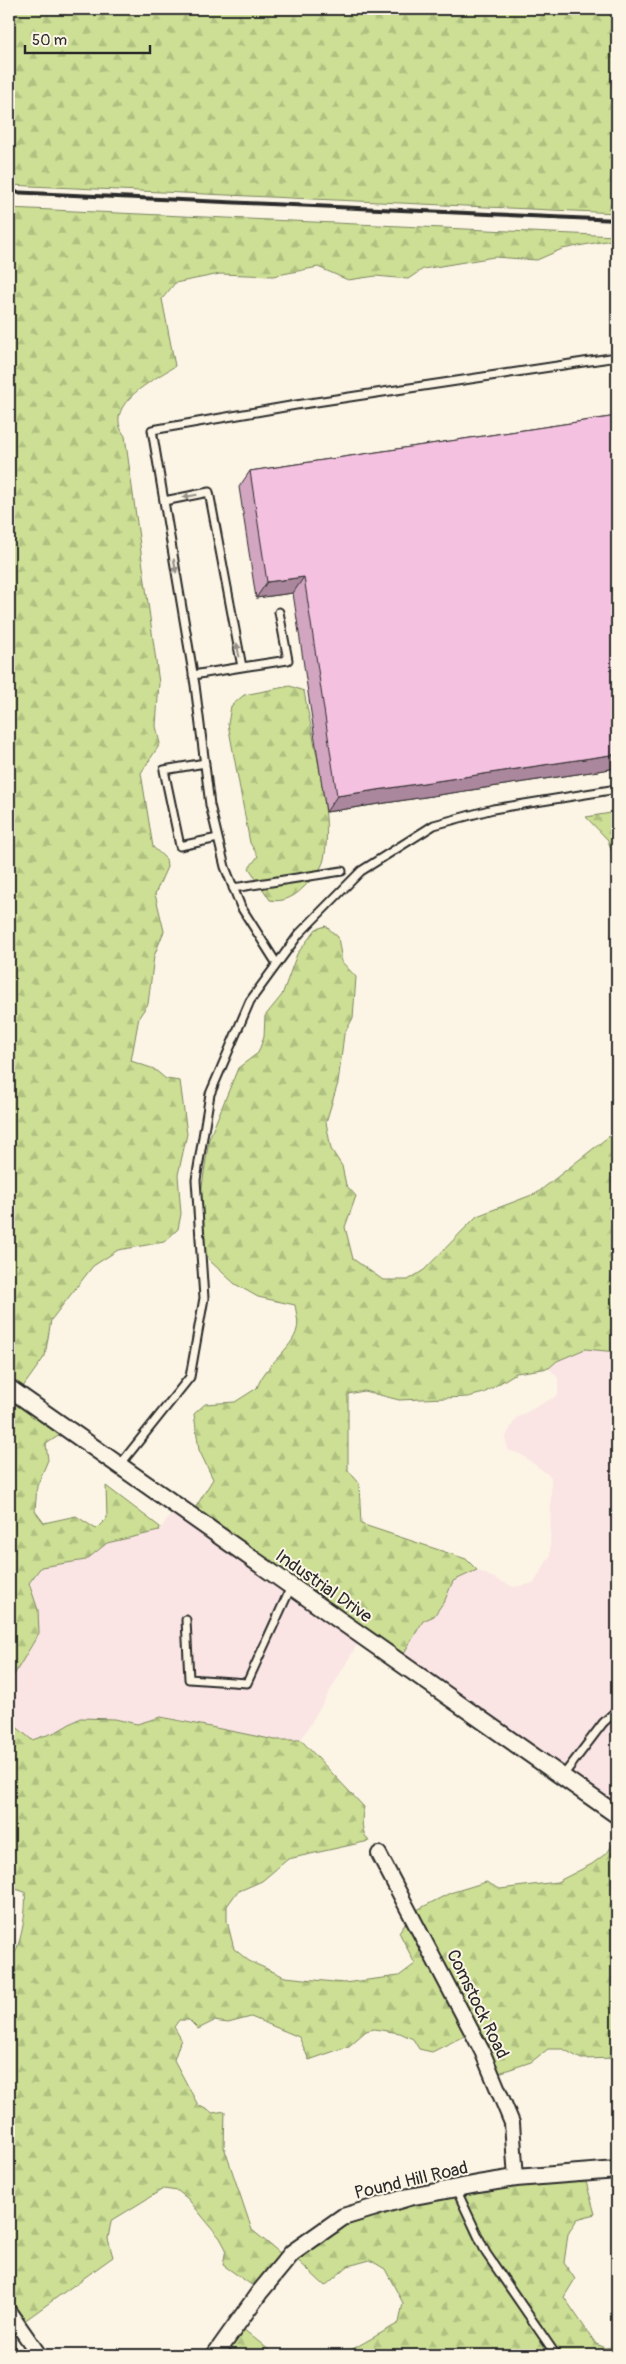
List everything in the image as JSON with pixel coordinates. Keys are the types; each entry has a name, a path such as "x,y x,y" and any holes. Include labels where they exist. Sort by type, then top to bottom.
{"street":[{"name":"Industrial Drive","path":"9,1388 617,1815"},
{"name":"Comstock Road","path":"379,1854 482,2051 512,2123 516,2178"},
{"name":"Pound Hill Road","path":"215,2355 259,2293 292,2253 343,2217 409,2197 456,2188 516,2178 617,2170"},
{"path":"9,2312 39,2355"}],"lane":[{"path":"277,964 241,907 225,867 210,805 193,675 152,430 296,405 617,357"},
{"path":"164,501 209,492 242,667"},
{"path":"193,675 288,660 279,612"},
{"path":"205,763 164,770 180,846 218,838"},
{"path":"119,1466 190,1376 204,1298 196,1180 210,1094 250,1001 299,934 361,871 434,825 493,809 617,789"},
{"path":"233,888 342,871"},
{"path":"186,1620 189,1679 247,1683 291,1586"},
{"path":"562,1777 603,1723 617,1710"},
{"path":"456,2188 486,2253 556,2355"}],"shaded area":[{"path":"585,1349 617,1352 617,1813 401,1659 423,1621 434,1616 445,1600 453,1581 477,1570 514,1587 534,1583 550,1556 551,1477 522,1455 508,1450 505,1438 516,1418 558,1395 558,1378 549,1368 557,1361"},
{"path":"178,1504 363,1635 301,1740 275,1740 161,1717 137,1724 115,1719 80,1718 56,1732 32,1740 13,1724 9,1704 11,1680 39,1633 38,1610 29,1583 41,1566 86,1560 107,1543 159,1531"}],"green space":[{"path":"9,9 617,9 617,213 9,185"},
{"path":"9,208 617,236 617,239 562,249 537,260 494,257 423,269 408,279 376,276 348,280 318,267 273,276 220,274 175,283 162,299 175,366 133,395 125,404 120,414 119,425 125,436 159,683 156,726 160,744 141,773 153,847 166,859 167,867 155,894 164,931 154,956 148,1004 139,1017 131,1061 154,1069 166,1079 180,1081 187,1134 178,1175 181,1214 178,1229 164,1242 118,1250 93,1266 51,1320 45,1356 20,1391 69,1429 46,1444 48,1460 37,1486 35,1511 44,1523 76,1516 96,1529 107,1518 106,1486 160,1527 159,1531 107,1543 86,1560 41,1567 29,1583 38,1610 39,1633 11,1680 9,1691"},
{"path":"290,686 304,691 321,776 326,821 326,841 323,863 316,874 293,896 285,900 275,901 270,900 249,868 258,856 250,843 228,724 231,706 244,695"},
{"path":"617,812 617,869 608,840 586,817"},
{"path":"326,926 338,937 342,962 356,977 353,1018 344,1034 338,1083 326,1122 331,1149 342,1166 346,1185 356,1196 345,1227 353,1259 383,1280 408,1280 424,1270 477,1216 537,1193 617,1130 617,1352 585,1349 557,1361 549,1368 516,1373 484,1393 468,1397 399,1400 364,1391 348,1394 348,1470 359,1483 361,1524 466,1559 477,1570 453,1581 445,1600 434,1616 423,1621 401,1658 194,1510 213,1479 199,1450 194,1414 205,1404 235,1402 257,1388 266,1371 290,1343 298,1324 295,1305 258,1297 235,1284 210,1261 201,1244 199,1207 209,1139 238,1068 258,1053 264,1037 265,1016 282,995 297,954 316,929"},
{"path":"9,1704 13,1724 32,1740 56,1732 80,1718 115,1719 137,1724 161,1717 275,1740 301,1740 364,1807 362,1825 364,1834 369,1841 288,1859 262,1881 237,1892 227,1906 227,1921 234,1949 249,1961 285,1977 344,1983 399,1976 415,1964 399,1932 413,1912 450,1893 486,1882 500,1889 557,1882 592,1864 608,1852 617,1837 617,2058 581,2059 563,2049 548,2049 531,2062 493,2075 472,2032 432,2052 419,2049 413,2039 400,2033 374,2029 366,2031 349,2046 309,2060 299,2037 251,2017 228,2023 214,2021 198,2029 189,2020 179,2020 174,2027 181,2039 174,2060 198,2105 213,2113 225,2111 224,2147 252,2230 285,2257 256,2288 223,2265 226,2249 220,2238 188,2199 178,2191 163,2189 111,2221 108,2239 113,2257 20,2324 9,2310 9,1963 20,1939 24,1919 25,1892 9,1887"},
{"path":"583,2171 595,2214 577,2219 568,2234 564,2263 575,2279 564,2297 596,2344 606,2348 617,2346 617,2355 342,2355 399,2323 403,2303 385,2269 370,2260 348,2266 325,2286 292,2255 343,2215"},
{"path":"237,2324 275,2355 214,2355"}],"building":[{"path":"617,416 617,754 337,796 304,577 267,582 250,471"}],"railway":[{"path":"9,192 617,220"}]}
